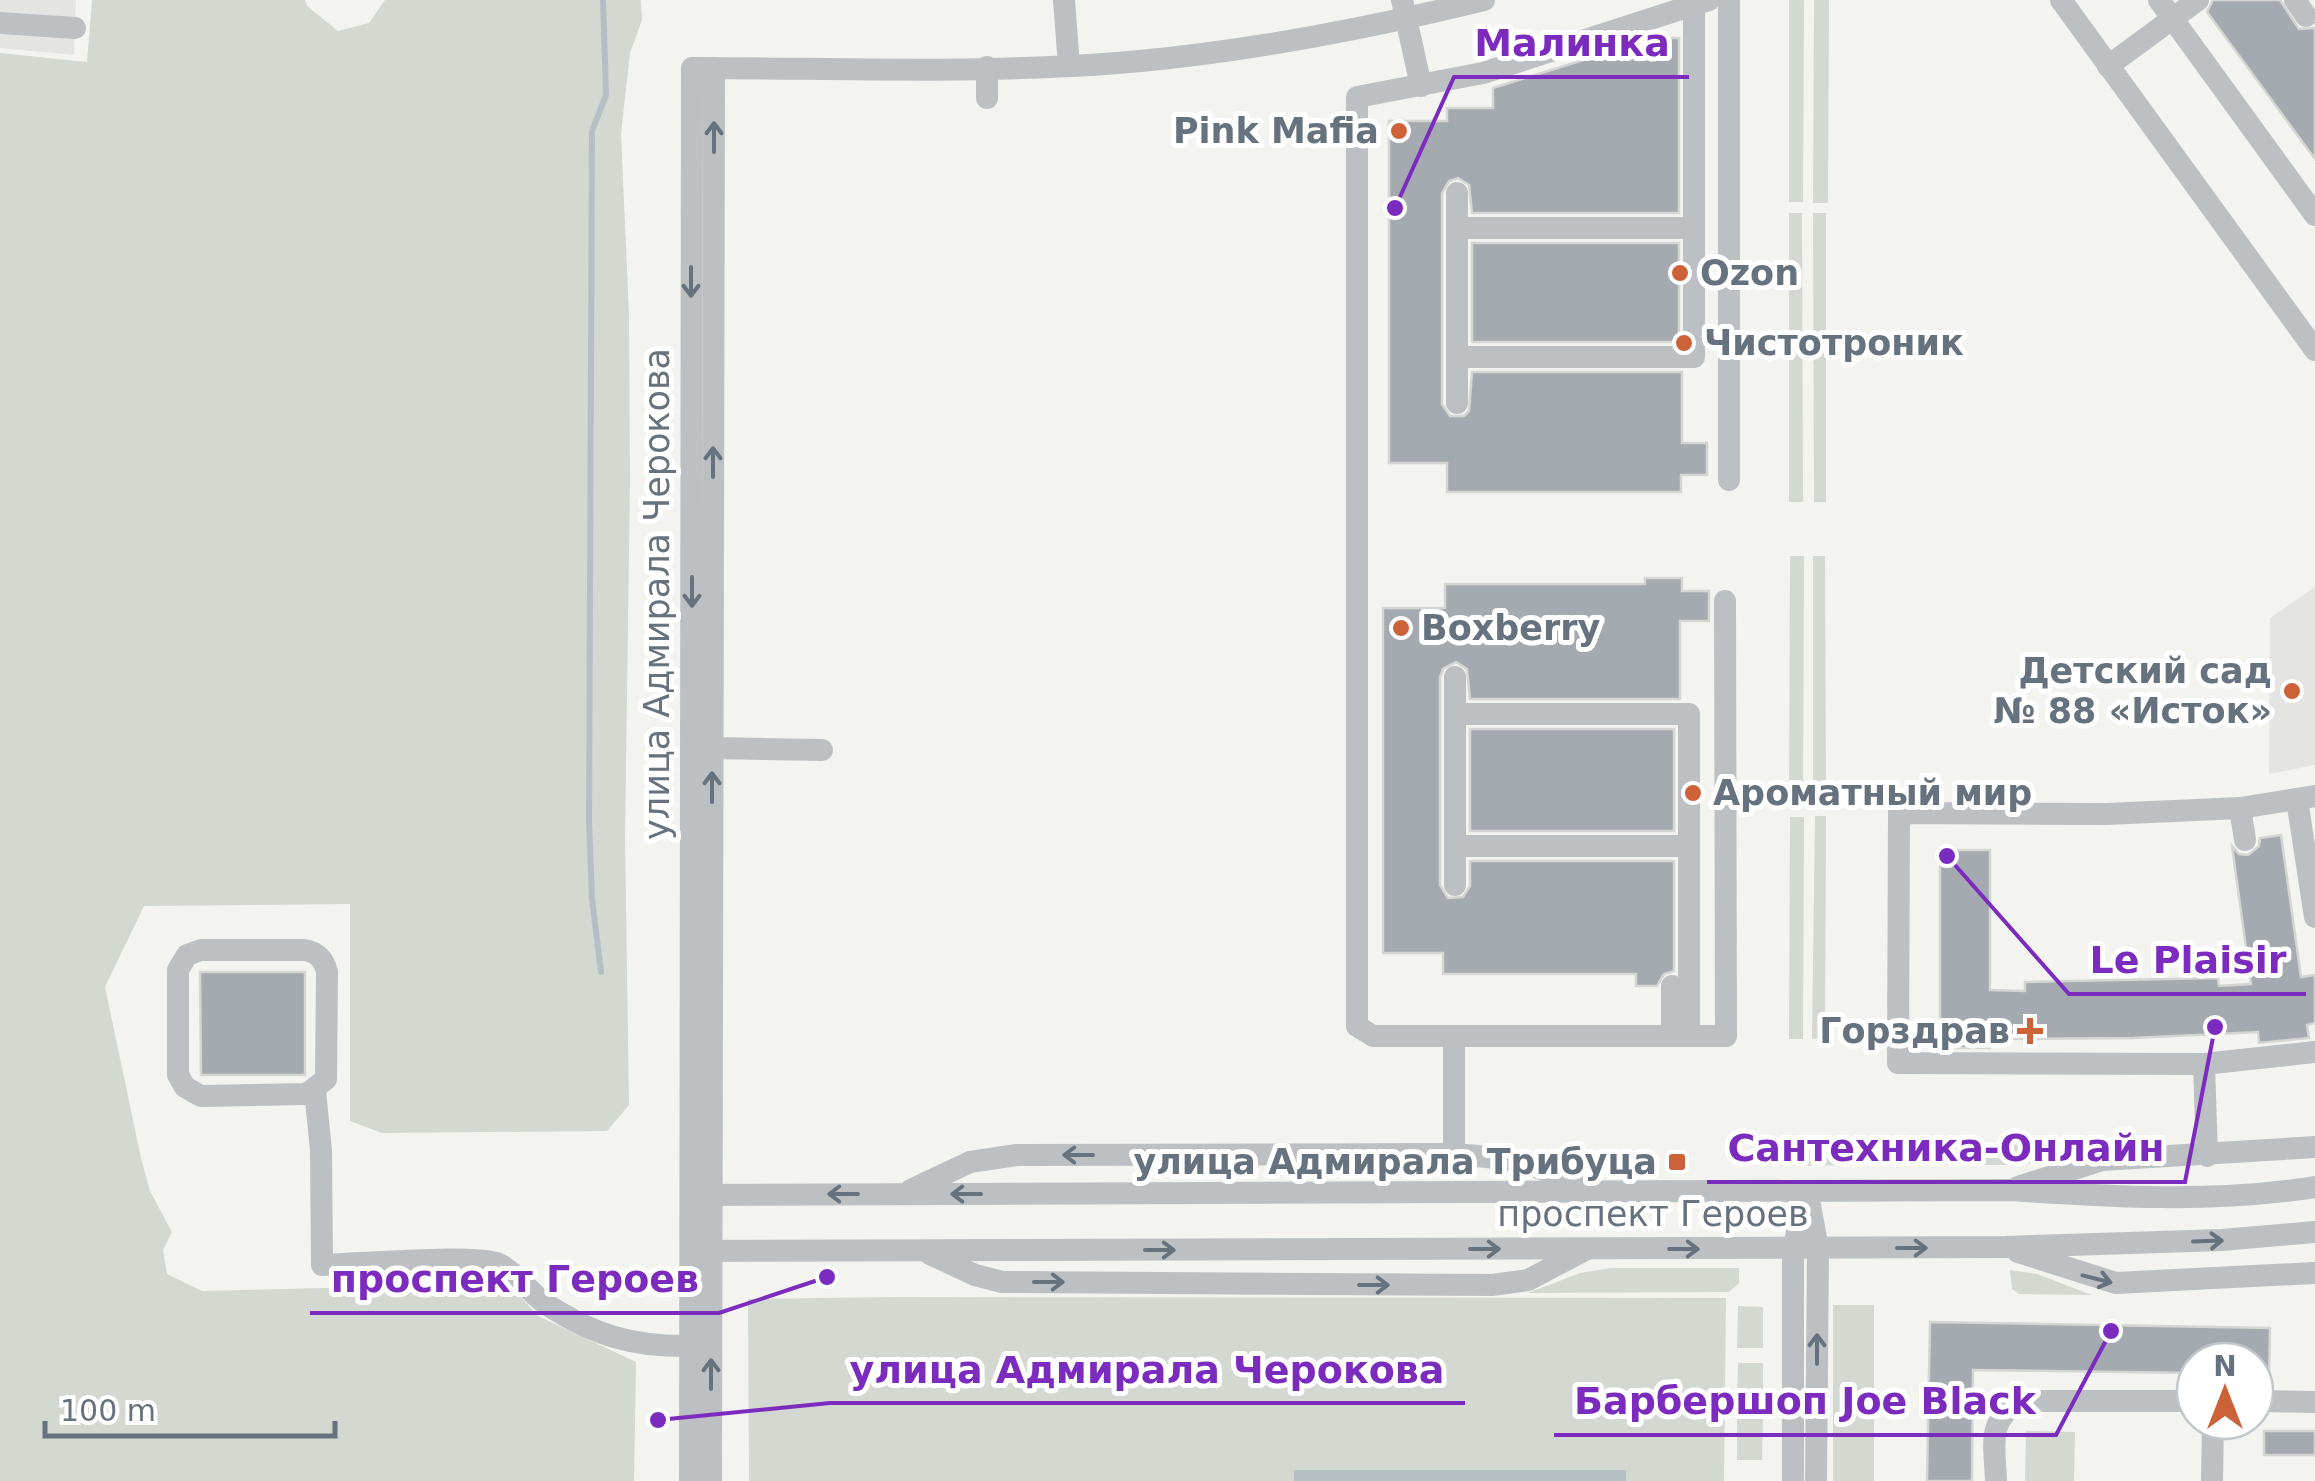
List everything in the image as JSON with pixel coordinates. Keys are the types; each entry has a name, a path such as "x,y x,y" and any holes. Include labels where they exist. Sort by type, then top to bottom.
{"street":[{"path":"1064,0 1070,66"},
{"path":"703,68 1070,66 1208,53 1404,10 1484,0"},
{"path":"1729,0 1730,480"},
{"path":"2061,0 2315,350"},
{"path":"2108,66 2166,9 2198,0"},
{"path":"2166,9 2315,215"},
{"path":"1404,10 1421,86"},
{"path":"1457,357 1694,357 1694,228 1681,18 1483,73 1357,97 1357,1026 1373,1036 1726,1036 1726,600"},
{"path":"0,23 75,28"},
{"path":"987,66 987,98"},
{"name":"улица Адмирала Черокова","path":"701,1195 712,748 703,68"},
{"name":"улица Адмирала Черокова","path":"703,68 701,1250 712,1481"},
{"path":"1457,193 1457,402"},
{"path":"1457,228 1694,228"},
{"path":"1455,677 1455,885"},
{"path":"1455,714 1689,714 1689,846 1673,1036"},
{"path":"712,748 822,750"},
{"path":"2315,917 2306,798 2240,808 2107,814 1900,812 1898,1063 2204,1064 2315,1052"},
{"path":"2240,808 2244,840"},
{"path":"1455,846 1689,846"},
{"path":"315,1091 299,1095 201,1096 186,1088 178,1074 178,970 187,955 202,950 304,950 323,960 326,1079 315,1091 322,1150 322,1265 473,1261 499,1264 544,1303 609,1336 648,1346 691,1346"},
{"path":"1666,986 1673,1036"},
{"path":"1454,1036 1454,1154"},
{"path":"2204,1064 2208,1156"},
{"path":"2010,1190 2102,1160 2315,1148"},
{"path":"902,1194 970,1162 996,1156 1454,1154 1510,1158 1554,1172 1588,1192"},
{"name":"проспект Героев","path":"701,1195 2010,1190 2104,1196 2218,1196 2315,1186"},
{"path":"1793,1481 1794,1249 1807,1192"},
{"path":"1807,1192 1818,1249 1816,1481"},
{"name":"проспект Героев","path":"701,1250 2005,1248 2222,1240 2315,1232"},
{"path":"2005,1248 2116,1283 2315,1274"},
{"path":"923,1250 975,1275 1002,1282 1492,1286 1528,1280 1586,1249"},
{"name":"улица Адмирала Черокова","path":"690,1481 691,1346 701,1250"},
{"path":"1996,1481 1994,1428 2004,1410 2020,1401 2175,1401"},
{"path":"2275,1402 2315,1402"},
{"path":"2212,1481 2213,1441"}],"shaded area":[{"path":"0,0 76,0 74,55 0,48"},
{"path":"92,0 305,0 307,6 338,31 369,23 385,0 641,0 642,20 630,53 621,134 629,315 625,838 629,1105 607,1131 382,1133 350,1121 350,904 144,906 105,987 150,1191 172,1232 163,1250 167,1274 202,1291 481,1284 519,1295 538,1316 636,1362 634,1481 0,1481 0,53 87,62"},
{"path":"1789,0 1804,0 1803,202 1789,202"},
{"path":"1814,0 1829,0 1828,203 1813,203"},
{"path":"1789,213 1802,213 1803,502 1789,502"},
{"path":"1813,213 1826,213 1826,502 1814,502"},
{"path":"1790,556 1804,556 1803,807 1789,807"},
{"path":"1813,556 1825,556 1826,806 1813,807"},
{"name":"Детский сад № 88 «Исток»","path":"2315,587 2315,765 2269,774 2270,618"},
{"path":"1815,816 1826,816 1825,1038 1812,1039"},
{"path":"1790,817 1804,817 1803,1039 1789,1039"},
{"path":"1853,1144 1861,1153 1861,1165 1757,1166 1761,1147"},
{"path":"1890,1144 2084,1145 2024,1165 1881,1165 1881,1152"},
{"path":"1611,1268 1739,1268 1739,1283 1729,1292 1528,1293 1580,1273"},
{"path":"2010,1270 2037,1274 2092,1295 2019,1294 2012,1289"},
{"path":"1726,1298 1724,1481 1626,1481 1625,1470 1294,1470 1294,1481 749,1481 748,1299"},
{"path":"1833,1305 1874,1305 1874,1481 1833,1481"},
{"path":"1738,1306 1763,1307 1763,1348 1737,1348"},
{"path":"1738,1363 1763,1363 1763,1404 1737,1404"},
{"path":"1737,1418 1763,1418 1762,1460 1737,1460"},
{"path":"2026,1431 2075,1432 2074,1481 2025,1481"},
{"path":"1294,1470 1626,1470 1626,1481 1294,1481"}],"building":[{"path":"2213,0 2280,0 2299,29 2315,28 2315,159 2207,12"},
{"path":"1648,38 1679,38 1679,213 1472,213 1469,185 1458,178 1449,181 1442,193 1442,404 1450,416 1464,416 1469,411 1472,372 1682,372 1682,443 1707,443 1707,475 1681,475 1681,492 1447,492 1447,463 1389,463 1389,121 1447,121 1447,108 1493,108 1493,88 1622,48 1648,48"},
{"path":"1472,243 1679,243 1679,342 1472,342"},
{"path":"1645,578 1682,578 1682,591 1709,591 1709,621 1680,621 1680,699 1470,699 1467,669 1456,662 1443,669 1440,885 1448,898 1463,897 1470,886 1470,861 1674,861 1674,971 1664,974 1657,986 1636,986 1636,974 1443,974 1443,953 1383,953 1383,608 1445,608 1445,584 1645,584"},
{"path":"1470,729 1674,729 1674,831 1470,831"},
{"path":"2281,835 2301,977 2315,975 2315,1023 2307,1025 2309,1038 2259,1043 2258,1032 1990,1039 1990,1048 1940,1048 1940,850 1990,850 1990,990 2025,991 2025,982 2218,978 2219,986 2251,984 2232,846 2239,854 2248,855 2259,846 2260,838"},
{"path":"200,972 305,972 305,1075 201,1075"},
{"path":"1930,1322 2270,1328 2270,1341 2175,1341 2175,1373 1973,1370 1972,1481 1927,1481"},
{"path":"2275,1431 2315,1431 2315,1455 2264,1455 2264,1441 2275,1441"}],"waterway":[{"path":"601,972 592,899 589,821 592,131 606,95 603,0"}],"place":[{"name":"Pink Mafia","path":"1399,131"},
{"name":"Малинка","path":"1395,208"},
{"name":"Ozon","path":"1680,273"},
{"name":"Чистотроник","path":"1684,343"},
{"name":"Boxberry","path":"1401,628"},
{"name":"Детский сад № 88 «Исток»","path":"2292,691"},
{"name":"Ароматный мир","path":"1693,793"},
{"name":"Le Plaisir","path":"1947,856"},
{"name":"Сантехника-Онлайн","path":"2215,1027"},
{"name":"Горздрав","path":"2030,1031"},
{"name":"улица Адмирала Трибуца","path":"1677,1162"},
{"name":"проспект Героев","path":"827,1277"},
{"name":"Барбершоп Joe Black","path":"2111,1331"},
{"name":"улица Адмирала Черокова","path":"658,1420"}]}
